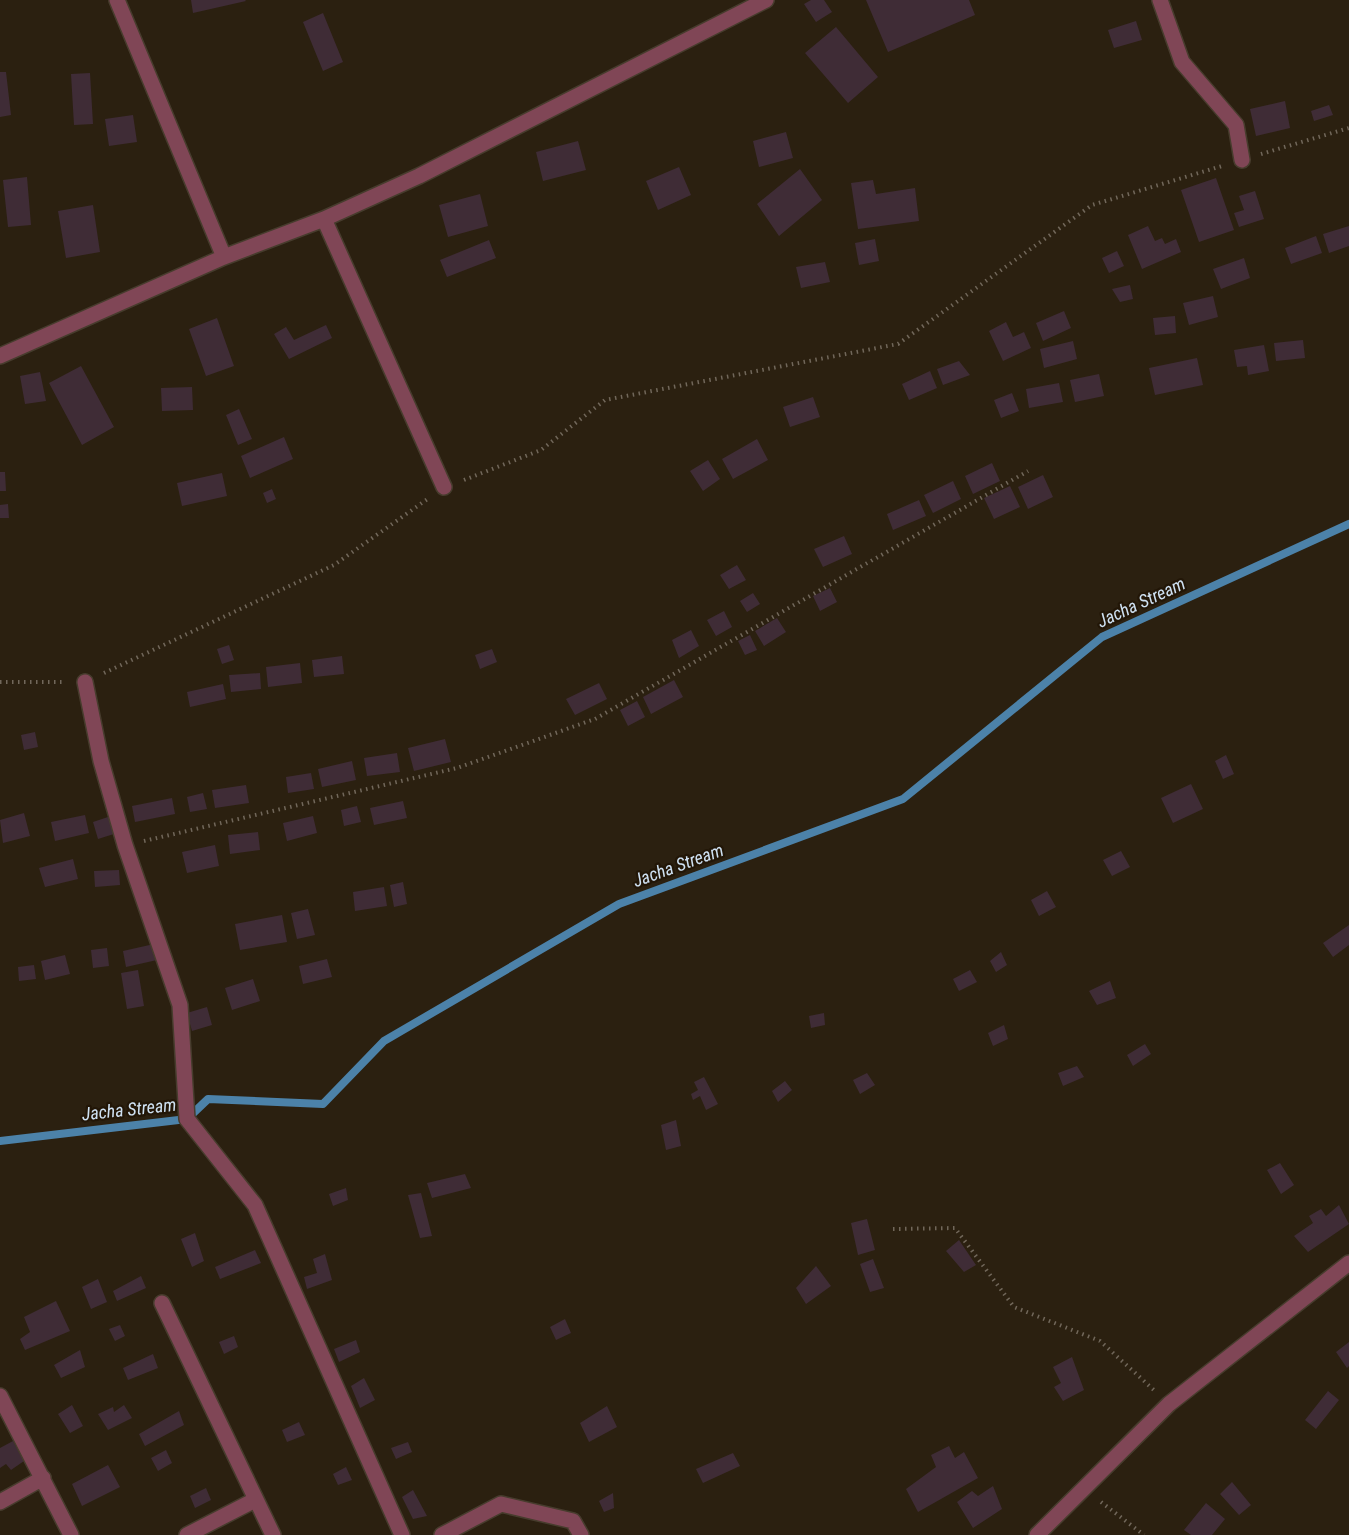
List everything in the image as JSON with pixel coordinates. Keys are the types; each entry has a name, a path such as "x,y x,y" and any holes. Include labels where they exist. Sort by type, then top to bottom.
{"street":[{"path":"117,0 224,257"},
{"path":"0,356 224,257 324,219 419,176 766,0"},
{"path":"1160,0 1182,62 1236,125 1242,160"},
{"path":"324,219 444,487"},
{"path":"85,682 100,762 125,845 180,1005 187,1119 255,1205 402,1535"},
{"path":"1037,1535 1169,1404 1349,1263"},
{"path":"162,1303 273,1535"},
{"path":"0,1396 71,1535"},
{"path":"0,1502 43,1478"},
{"path":"188,1535 255,1500"},
{"path":"442,1535 501,1504 573,1521 581,1535"}],"path":[{"path":"0,682 85,682 334,566 444,487 541,450 605,400 897,344 1092,206 1349,128"},
{"path":"125,845 457,768 595,719 1028,471"},
{"path":"893,1229 955,1228 1014,1307 1100,1341 1169,1404"},
{"path":"1083,1489 1144,1535"}],"building":[{"path":"191,0 245,0 246,1 193,13"},
{"path":"811,0 824,0 832,12 816,22 804,4"},
{"path":"866,0 969,0 975,15 888,52"},
{"path":"323,13 343,62 323,71 303,22"},
{"path":"1136,21 1142,40 1114,48 1108,30"},
{"path":"836,27 878,77 848,103 805,53"},
{"path":"0,72 6,72 11,115 0,117"},
{"path":"90,73 93,124 74,125 71,74"},
{"path":"1285,101 1290,128 1256,136 1250,109"},
{"path":"1329,105 1333,115 1314,121 1311,111"},
{"path":"133,115 137,142 109,146 105,119"},
{"path":"786,132 793,158 759,167 753,141"},
{"path":"578,141 586,170 543,181 536,152"},
{"path":"679,167 691,195 658,210 646,181"},
{"path":"800,169 822,200 779,236 757,204"},
{"path":"27,177 31,225 8,227 3,180"},
{"path":"1216,178 1234,230 1199,242 1181,190"},
{"path":"873,180 876,194 915,188 919,221 858,229 851,183"},
{"path":"1255,191 1264,219 1239,227 1234,213 1244,210 1239,196"},
{"path":"480,194 488,226 448,237 439,205"},
{"path":"93,205 100,252 66,258 58,211"},
{"path":"1148,226 1155,241 1162,238 1165,244 1176,239 1181,252 1142,269 1128,235"},
{"path":"1349,226 1349,246 1329,253 1323,234"},
{"path":"1316,236 1322,253 1291,264 1285,248"},
{"path":"875,239 879,261 859,265 855,243"},
{"path":"489,240 496,258 447,277 440,260"},
{"path":"1117,251 1124,266 1109,273 1102,258"},
{"path":"1244,258 1250,278 1221,289 1213,269"},
{"path":"825,262 830,282 801,288 796,267"},
{"path":"1130,285 1133,299 1120,302 1112,289"},
{"path":"1213,296 1218,317 1189,325 1183,303"},
{"path":"1064,311 1071,328 1043,341 1036,323"},
{"path":"1175,316 1176,333 1155,335 1153,318"},
{"path":"217,318 234,366 206,376 189,329"},
{"path":"1006,322 1013,337 1024,332 1031,348 1003,361 989,331"},
{"path":"326,325 332,338 289,359 274,334 286,327 294,340"},
{"path":"1303,340 1305,358 1276,361 1274,343"},
{"path":"1073,341 1077,359 1044,368 1040,349"},
{"path":"1264,345 1269,371 1248,375 1247,366 1237,367 1234,350"},
{"path":"1197,358 1203,385 1155,395 1149,368"},
{"path":"959,361 970,375 943,385 937,369"},
{"path":"81,366 114,427 82,445 49,383"},
{"path":"930,371 937,388 909,400 902,384"},
{"path":"40,372 46,401 25,404 20,376"},
{"path":"1099,374 1104,396 1075,402 1070,380"},
{"path":"1059,383 1063,402 1029,408 1026,389"},
{"path":"192,387 193,410 162,411 161,388"},
{"path":"1012,393 1019,411 1001,418 994,400"},
{"path":"813,397 820,417 790,427 783,407"},
{"path":"239,409 252,439 238,445 226,415"},
{"path":"284,437 293,459 250,478 241,456"},
{"path":"757,439 768,460 733,479 722,459"},
{"path":"708,460 720,479 703,491 690,471"},
{"path":"992,463 1000,481 973,494 965,476"},
{"path":"0,472 5,472 6,491 0,491"},
{"path":"222,473 227,496 182,506 177,483"},
{"path":"1043,475 1053,497 1028,509 1018,487"},
{"path":"953,481 961,499 933,513 924,495"},
{"path":"1010,486 1020,507 994,519 984,498"},
{"path":"272,489 276,499 267,503 263,493"},
{"path":"919,500 926,516 893,530 887,514"},
{"path":"8,504 9,518 0,518 0,505"},
{"path":"844,536 852,554 823,567 814,549"},
{"path":"737,565 746,580 729,589 720,575"},
{"path":"830,588 837,602 820,611 813,596"},
{"path":"753,593 760,604 747,612 740,601"},
{"path":"724,611 732,627 716,636 707,620"},
{"path":"777,618 786,632 764,646 755,631"},
{"path":"691,630 699,646 679,658 672,640"},
{"path":"750,635 757,650 745,655 738,641"},
{"path":"229,645 234,660 222,664 217,649"},
{"path":"492,649 497,662 480,669 475,655"},
{"path":"342,656 344,674 314,677 312,660"},
{"path":"300,663 302,683 268,687 266,667"},
{"path":"260,673 261,689 231,692 229,675"},
{"path":"674,680 683,697 651,714 643,697"},
{"path":"599,683 607,699 575,715 566,699"},
{"path":"223,684 226,699 190,707 187,692"},
{"path":"637,701 645,717 628,726 620,710"},
{"path":"35,732 38,747 24,750 21,735"},
{"path":"445,739 451,762 414,771 408,748"},
{"path":"397,753 400,772 367,776 364,758"},
{"path":"1226,755 1234,774 1223,779 1215,761"},
{"path":"352,761 356,780 322,787 318,769"},
{"path":"311,773 314,789 288,793 286,777"},
{"path":"1191,784 1203,809 1173,823 1161,798"},
{"path":"246,785 249,803 215,808 212,790"},
{"path":"203,793 207,809 190,812 187,797"},
{"path":"172,798 175,814 135,822 132,806"},
{"path":"403,801 407,818 374,825 370,808"},
{"path":"357,806 361,822 344,826 341,810"},
{"path":"24,813 30,836 3,843 0,820"},
{"path":"85,815 89,833 55,841 51,822"},
{"path":"111,816 117,833 98,839 93,822"},
{"path":"313,816 317,833 287,841 283,823"},
{"path":"258,832 260,850 230,854 228,835"},
{"path":"215,845 219,866 187,873 182,852"},
{"path":"1121,851 1130,867 1112,876 1103,860"},
{"path":"73,859 78,879 45,887 39,868"},
{"path":"119,870 120,885 95,887 94,871"},
{"path":"403,882 407,904 394,907 390,885"},
{"path":"384,887 387,906 355,911 353,892"},
{"path":"1047,891 1056,907 1039,916 1031,900"},
{"path":"308,909 315,935 297,939 291,913"},
{"path":"282,915 287,942 240,950 235,924"},
{"path":"1349,925 1349,945 1333,957 1323,943"},
{"path":"154,944 157,960 126,967 123,951"},
{"path":"107,948 109,966 93,968 91,950"},
{"path":"1001,952 1007,965 996,972 990,961"},
{"path":"65,955 70,974 45,980 41,961"},
{"path":"327,959 332,977 303,984 299,966"},
{"path":"34,965 36,979 19,981 18,967"},
{"path":"138,970 144,1006 127,1009 121,973"},
{"path":"970,970 977,982 959,991 953,979"},
{"path":"253,979 260,1001 232,1010 225,988"},
{"path":"1110,981 1116,998 1097,1005 1089,991"},
{"path":"207,1007 212,1025 192,1031 187,1013"},
{"path":"824,1013 825,1025 811,1028 809,1016"},
{"path":"1004,1025 1008,1039 993,1046 988,1033"},
{"path":"1145,1044 1151,1054 1133,1066 1127,1055"},
{"path":"1077,1066 1084,1077 1063,1086 1058,1073"},
{"path":"867,1073 875,1085 860,1094 853,1080"},
{"path":"704,1077 718,1104 706,1110 700,1096 693,1100 691,1094 698,1090 694,1082"},
{"path":"785,1081 792,1090 778,1102 772,1091"},
{"path":"676,1120 681,1146 666,1150 661,1125"},
{"path":"1280,1163 1294,1185 1281,1194 1267,1170"},
{"path":"465,1174 471,1188 432,1198 427,1183"},
{"path":"346,1188 348,1200 333,1206 329,1194"},
{"path":"421,1193 432,1236 420,1238 408,1195"},
{"path":"1339,1205 1349,1224 1308,1252 1294,1236 1313,1223 1309,1216 1321,1209 1326,1216"},
{"path":"867,1219 875,1250 858,1255 851,1223"},
{"path":"195,1233 204,1261 192,1267 181,1239"},
{"path":"959,1240 976,1265 964,1272 946,1251"},
{"path":"255,1250 261,1263 220,1279 215,1267"},
{"path":"325,1254 332,1280 307,1289 304,1277 317,1273 313,1259"},
{"path":"873,1259 884,1288 870,1292 860,1264"},
{"path":"816,1266 831,1286 806,1304 796,1288"},
{"path":"141,1276 146,1288 117,1301 113,1291"},
{"path":"98,1279 107,1302 91,1309 82,1287"},
{"path":"56,1301 70,1331 25,1350 20,1339 30,1332 24,1317"},
{"path":"565,1319 571,1333 556,1340 550,1327"},
{"path":"120,1325 125,1336 115,1341 109,1329"},
{"path":"234,1336 238,1347 224,1354 219,1342"},
{"path":"356,1340 360,1352 339,1362 334,1349"},
{"path":"1349,1342 1349,1366 1347,1368 1336,1352"},
{"path":"80,1350 85,1367 61,1378 54,1365"},
{"path":"153,1354 158,1368 128,1380 123,1368"},
{"path":"1072,1357 1084,1390 1063,1401 1054,1387 1061,1383 1053,1367"},
{"path":"364,1378 375,1400 360,1408 351,1386"},
{"path":"1328,1391 1339,1400 1316,1429 1305,1420"},
{"path":"72,1405 83,1426 70,1433 58,1414"},
{"path":"124,1405 132,1418 108,1430 98,1414 113,1407 114,1412"},
{"path":"607,1406 617,1427 589,1442 580,1423"},
{"path":"179,1411 184,1425 145,1446 139,1434"},
{"path":"299,1422 305,1435 287,1442 282,1430"},
{"path":"13,1441 24,1461 11,1470 6,1464 0,1468 0,1448"},
{"path":"408,1442 412,1452 396,1459 391,1448"},
{"path":"949,1446 955,1458 964,1452 978,1478 918,1512 906,1489 936,1467 931,1455"},
{"path":"166,1450 172,1463 158,1471 151,1458"},
{"path":"733,1453 740,1466 703,1483 696,1469"},
{"path":"108,1465 120,1487 82,1506 72,1484"},
{"path":"346,1467 352,1480 338,1485 333,1474"},
{"path":"1232,1482 1251,1505 1239,1515 1220,1494"},
{"path":"993,1486 1002,1509 973,1528 957,1502 972,1491 978,1496"},
{"path":"206,1488 211,1500 195,1508 190,1496"},
{"path":"413,1490 427,1516 413,1519 402,1497"},
{"path":"613,1493 614,1508 604,1512 599,1501"},
{"path":"1206,1503 1225,1519 1212,1535 1191,1535 1184,1530"}],"waterway":[{"name":"Jacha Stream","path":"0,1141 187,1119 208,1099 323,1104 384,1041 619,904 903,799 1102,637 1349,524"}]}
